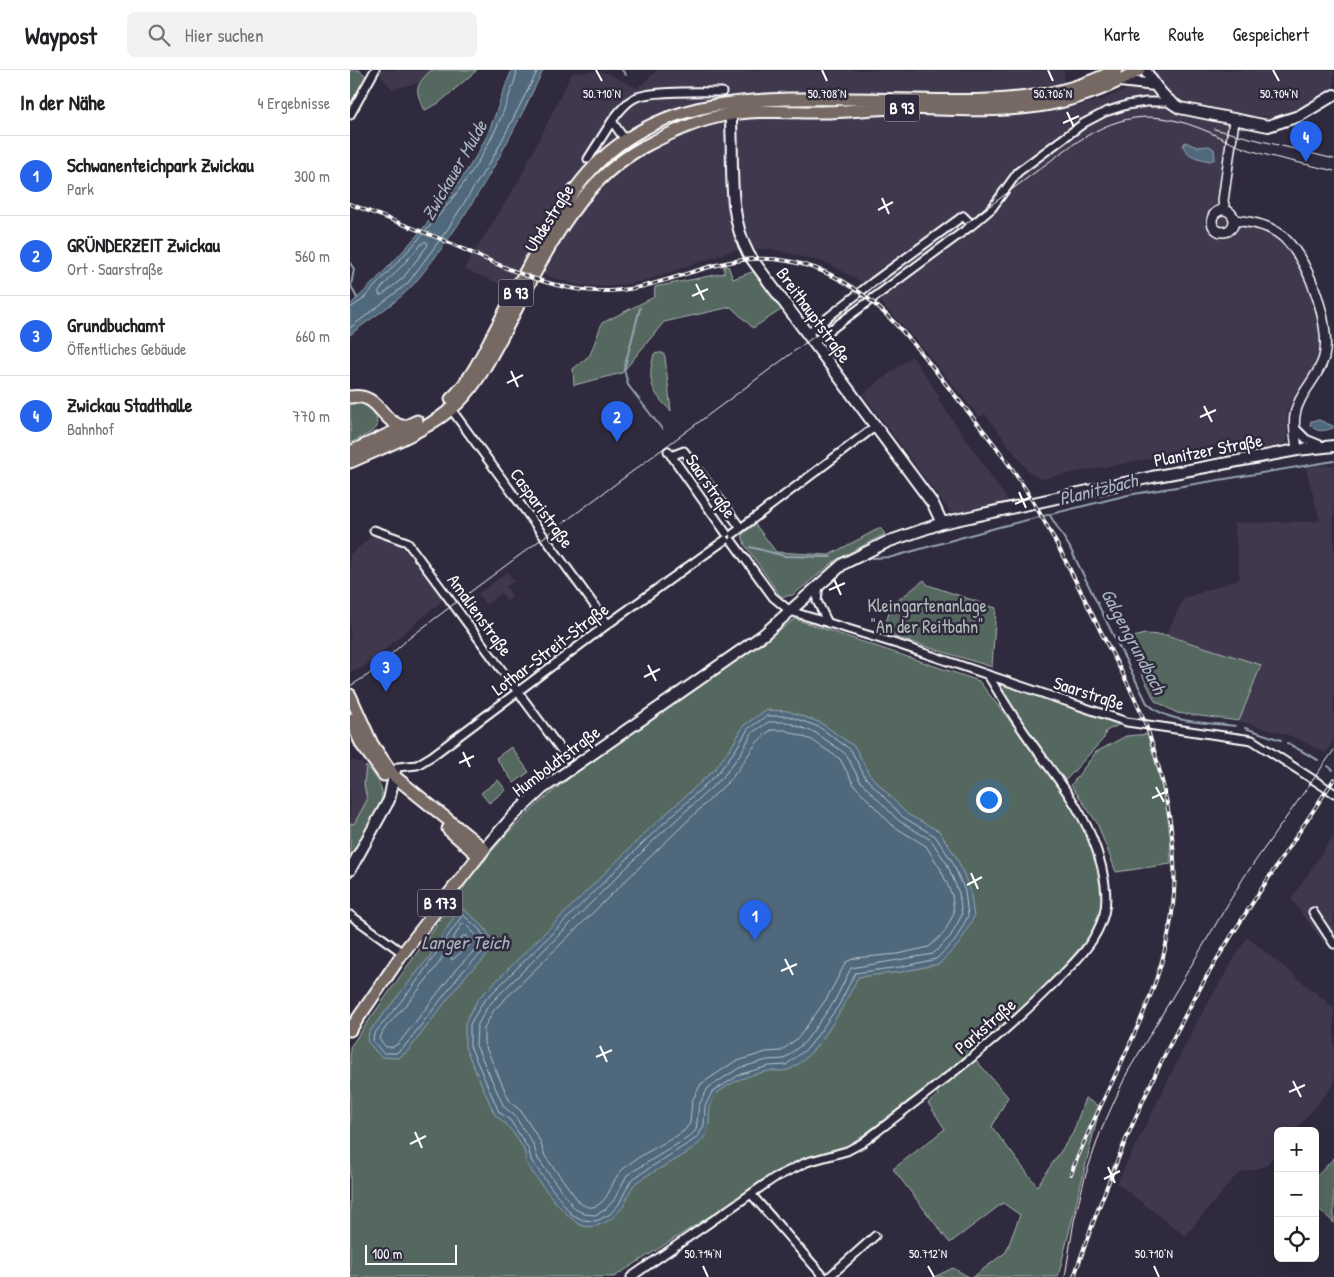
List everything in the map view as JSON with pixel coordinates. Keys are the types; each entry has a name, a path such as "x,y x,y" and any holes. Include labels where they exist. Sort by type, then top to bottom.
{"main road":[{"name":"B 93","path":"729,102 838,98 1008,100 1064,91 1140,70"},
{"path":"1145,70 1170,102 1180,108 1268,126 1299,116 1334,95"},
{"name":"B 93","path":"730,114 900,108 1004,111 1074,99 1118,76"},
{"path":"1118,76 1155,85"},
{"name":"Breithauptstraße","path":"729,102 736,220 741,239 750,255 810,338 933,504 942,523"},
{"name":"Uhdestraße","path":"350,452 406,427 437,410 461,389 472,373 549,232 575,189 597,164 625,140 679,113 712,104 729,102"},
{"name":"Uhdestraße","path":"350,462 406,435 452,409 468,392 482,373 556,235 590,188 626,156 689,126 730,114"},
{"path":"350,397 362,396 370,399 385,417 399,426 406,427"},
{"path":"370,443 381,430 385,417"},
{"name":"Planitzer Straße","path":"790,611 820,582 859,555 904,535 942,523 1160,476 1297,450 1330,446"},
{"name":"Humboldtstraße","path":"350,1030 403,952 481,852 522,806 552,781 763,635 790,611"},
{"path":"350,695 372,744 394,780 384,810 350,870"},
{"path":"350,719 370,758 481,852"}],"street":[{"path":"350,115 375,70"},
{"path":"588,159 612,121 623,107 634,98 666,93 722,92"},
{"path":"810,338 972,225 992,208 1018,172 1084,123 1105,112 1127,105 1146,102 1170,102"},
{"path":"1224,209 1223,201 1234,120"},
{"path":"612,121 625,140"},
{"path":"1224,209 1230,211 1235,220 1232,228 1223,232 1215,228 1213,216 1216,212 1224,209"},
{"path":"810,338 873,282 964,216 972,225"},
{"path":"1235,220 1260,224 1279,233 1304,264 1315,288 1325,342 1324,357 1319,370 1300,401 1294,415 1297,450"},
{"name":"Casparistraße","path":"452,409 608,624"},
{"name":"Lothar-Streit-Straße","path":"394,780 398,767 421,764 876,426"},
{"path":"1295,428 1306,439 1330,446"},
{"name":"Saarstraße","path":"740,527 684,451 670,454 776,601 790,611 1127,722 1252,740 1334,793"},
{"name":"Amalienstraße","path":"374,530 407,542 567,758"},
{"path":"820,582 817,601 828,623"},
{"name":"Parkstraße","path":"631,1277 774,1178 807,1162 846,1151 862,1143 1013,1025 1082,955 1095,936 1104,913 1106,892 1098,852 1086,824 1063,785 1029,739 988,675"},
{"path":"1313,912 1334,944"},
{"path":"350,915 403,952"},
{"path":"751,1194 824,1277"},
{"path":"829,1277 875,1236"}],"shaded area":[{"path":"381,70 431,70 418,83 393,89 378,74"},
{"path":"658,70 1064,70 1064,109 1102,100 1135,86 1157,70 1334,70 1334,87 1292,113 1280,118 1243,114 1230,201 1240,226 1258,228 1287,244 1300,261 1313,295 1321,337 1321,353 1316,369 1292,400 1287,413 1288,437 1286,442 1280,446 1219,458 1217,446 1040,479 1029,472 985,414 979,417 922,347 879,300 859,281 830,264 772,249 735,250 644,281 609,287 577,285 522,268 510,288 464,269 518,182 572,73 599,71 637,88"},
{"path":"912,356 940,397 938,399 1009,502 954,513 950,512 863,394"},
{"path":"1334,465 1334,739 1326,753 1294,737 1239,721 1261,665 1166,635 1184,598 1240,579 1234,523 1320,521 1305,466"},
{"path":"374,534 400,544 444,599 364,667 350,672 350,555"},
{"path":"507,572 514,581 506,587 513,597 507,601 501,593 486,605 478,594"},
{"path":"350,760 362,763 378,778 383,793 350,853"},
{"path":"1334,835 1334,936 1323,942 1291,899"},
{"path":"1247,937 1334,1008 1334,1084 1298,1127 1274,1127 1274,1157 1266,1166 1242,1172 1234,1178 1185,1236 1117,1183 1198,1020"}],"green space":[{"path":"350,70 359,70 366,76 350,105"},
{"path":"431,70 477,70 439,103 425,110 419,98 418,88 419,84"},
{"path":"724,266 728,266 733,279 760,269 787,306 753,328 731,307 664,322 622,373 574,385 573,369 590,355 602,323 654,297 655,287 724,273"},
{"path":"663,353 665,357 671,411 659,398 652,386 652,363 654,354"},
{"path":"354,401 368,405 376,417 377,427 370,433 350,443 350,403"},
{"path":"755,524 776,552 829,555 880,528 885,534 836,560 793,595 781,597 745,545 742,535"},
{"name":"Kleingartenanlage \"An der Reitbahn\"","path":"924,580 928,585 996,608 992,667 882,633 892,605"},
{"path":"795,619 979,681 1063,790 1084,822 1101,867 1103,902 1094,932 1047,985 1012,1019 932,1086 849,1145 798,1160 614,1277 350,1277 350,1047 470,878 503,838 540,802 574,774"},
{"path":"1144,634 1166,635 1261,665 1239,721 1177,713 1155,701 1125,640"},
{"path":"999,684 1123,723 1106,731 1104,738 1065,781 1031,736"},
{"path":"1149,734 1170,823 1171,864 1116,872 1097,823 1071,785 1096,752 1126,736"},
{"path":"511,747 529,772 514,783 496,758"},
{"path":"366,766 379,783 382,792 381,804 374,820 350,858 350,823 354,824 367,800 364,784"},
{"path":"498,780 506,790 489,803 481,793"},
{"path":"976,1060 1008,1097 992,1127 1037,1186 1073,1133 1085,1098 1100,1107 1058,1277 973,1277 1006,1252 1020,1215 1003,1203 950,1243 893,1169 945,1129 928,1103 938,1095 936,1091"},
{"path":"1334,1158 1334,1223 1319,1209 1319,1174"},
{"path":"953,1268 969,1277 934,1277"}],"water":[{"path":"512,70 543,70 516,126 469,209 413,285 350,335 350,305 383,273 432,218 461,180 480,150"},
{"path":"1185,142 1197,147 1209,146 1214,149 1215,159 1210,161 1190,155 1183,146"},
{"path":"1319,420 1333,426 1333,428 1321,431 1310,425 1311,421"},
{"path":"766,710 788,711 821,723 855,747 869,774 907,814 939,831 957,858 970,890 974,917 959,944 939,964 901,972 858,977 829,1029 810,1054 788,1070 755,1074 740,1079 720,1091 710,1106 709,1126 705,1136 692,1150 637,1182 624,1205 611,1219 595,1226 583,1226 569,1217 545,1189 528,1165 524,1150 518,1140 508,1126 495,1115 465,1047 465,1023 478,999 645,833 715,769 732,746 744,725"},
{"name":"Langer Teich","path":"464,909 484,927 495,945 482,961 467,974 408,1051 398,1058 381,1057 367,1041 369,1032 430,956 457,912"}],"waterway":[{"name":"Planitzbach","path":"622,70 626,75"},
{"path":"350,263 354,269 351,286 357,298"},
{"name":"Planitzbach","path":"640,308 624,369 628,385 662,429"},
{"name":"Planitzbach","path":"872,558 892,557 999,527 1128,495 1334,461"},
{"name":"Galgengrundbach","path":"1049,514 1069,546 1147,703 1156,710 1176,718 1200,723 1235,726"},
{"name":"Planitzbach","path":"750,547 785,556 831,557"},
{"name":"Galgengrundbach","path":"1245,728 1281,740"},
{"name":"Galgengrundbach","path":"1287,743 1318,760"},
{"name":"Galgengrundbach","path":"1328,766 1333,770"}],"tram line":[{"path":"350,686 368,675 408,639 454,604 1061,153 1094,132 1126,119 1143,117 1179,121 1210,132 1252,151 1334,171"},
{"path":"1214,129 1334,159"},
{"path":"1065,1277 1074,1221 1085,1177 1100,1133 1127,1073 1244,877 1334,750"}],"railway":[{"path":"350,204 436,237 535,279 576,289 596,291 624,290 728,262 754,259 783,260 814,268 853,288 887,316 918,349 996,447 1015,473 1045,522 1139,707 1160,773 1172,833 1174,893 1169,930 1160,966 1148,1002 1085,1139 1071,1174"},
{"path":"1074,1277 1117,1161 1168,1048 1237,926 1334,779"}],"place":[{"name":"Zwickau Stadthalle","path":"1306,162"},
{"name":"GRÜNDERZEIT Zwickau","path":"617,442"},
{"name":"Grundbuchamt","path":"386,692"},
{"name":"Schwanenteichpark Zwickau","path":"755,941"}],"water label":[{"name":"Zwickauer Mulde","path":"454,170"}]}
